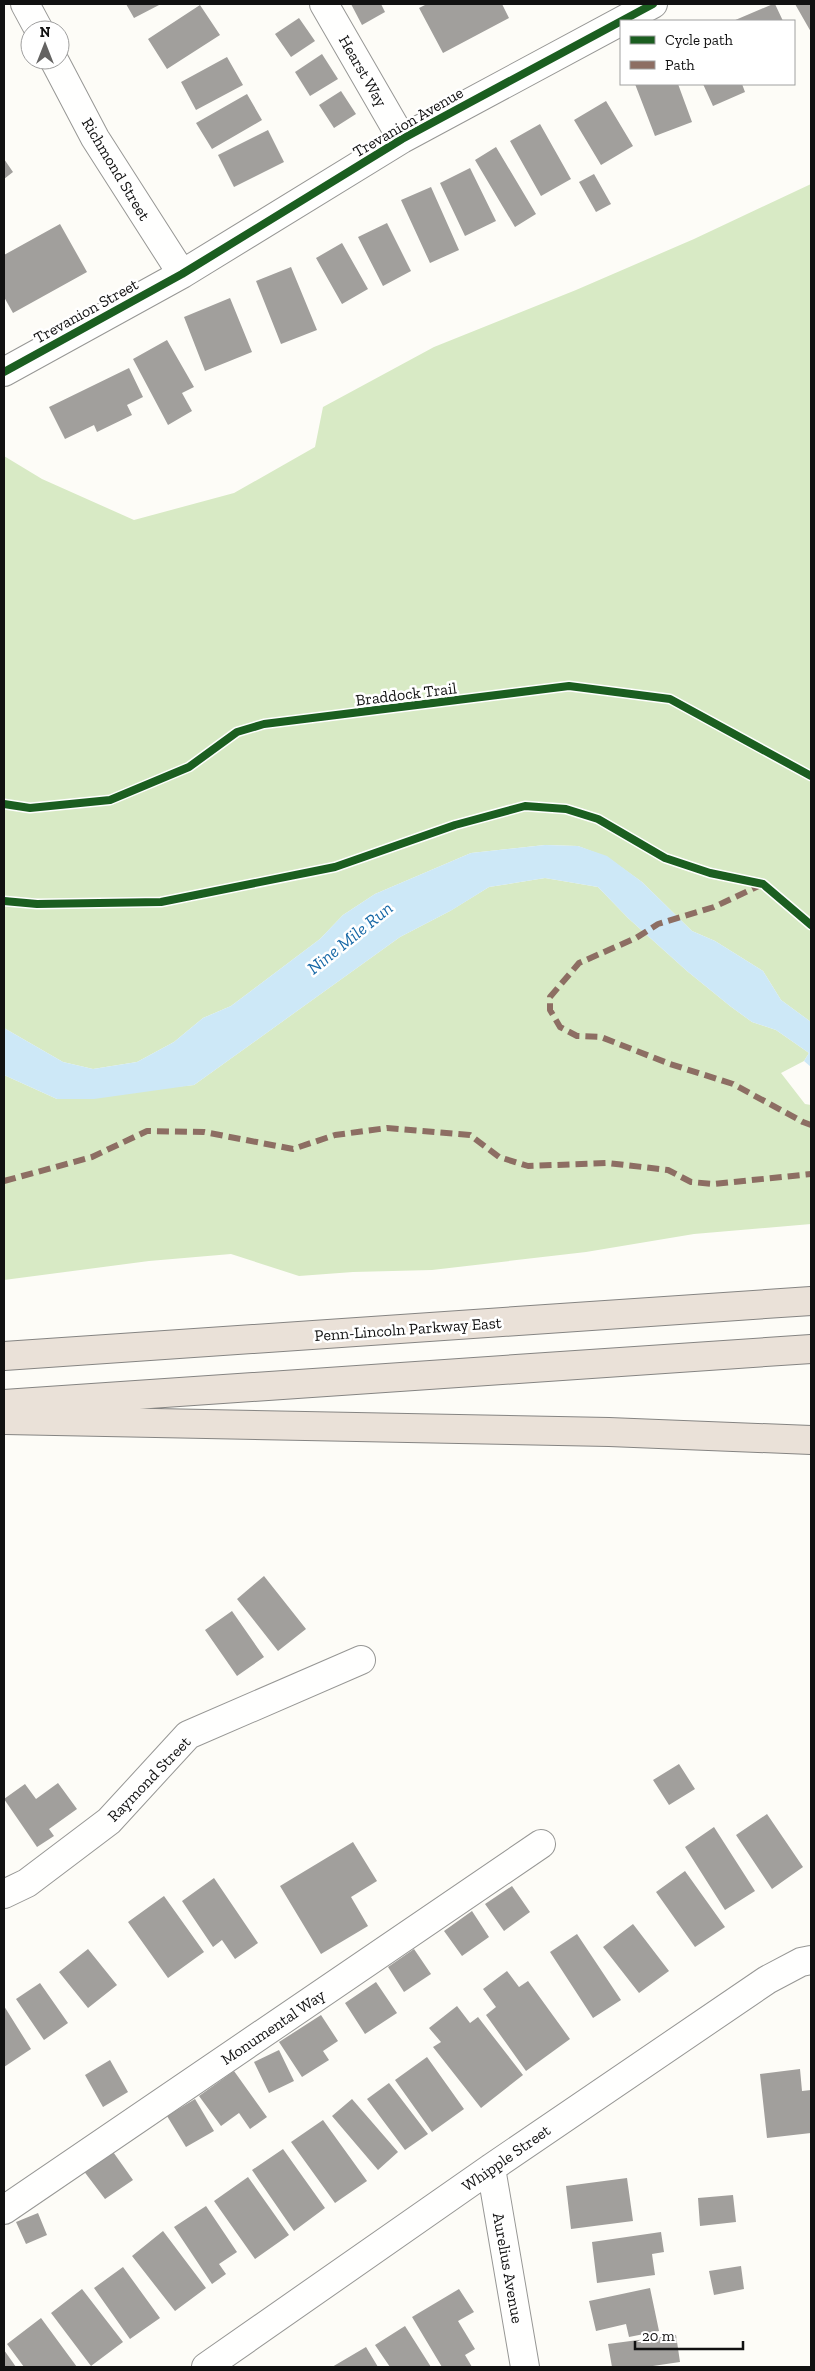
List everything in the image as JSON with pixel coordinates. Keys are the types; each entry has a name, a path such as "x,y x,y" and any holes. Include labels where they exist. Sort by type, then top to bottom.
{"highway":[{"name":"Penn-Lincoln Parkway East","path":"4,1356 811,1301"},
{"path":"4,1404 811,1349"},
{"path":"4,1420 600,1431 811,1440"},
{"path":"774,1439 811,1446"}],"street":[{"path":"25,4 34,20"},
{"name":"Hearst Way","path":"324,4 402,139"},
{"name":"Trevanion Avenue","path":"182,274 402,139 618,12 653,4"},
{"name":"Richmond Street","path":"59,70 95,138 182,274"},
{"name":"Trevanion Street","path":"4,372 182,274"},
{"name":"Raymond Street","path":"4,1894 27,1883 109,1821 188,1735 361,1660"},
{"name":"Monumental Way","path":"4,2210 541,1844"},
{"name":"Whipple Street","path":"206,2367 491,2168 767,1980 800,1962 811,1960"},
{"name":"Aurelius Avenue","path":"491,2168 525,2367"}],"green space":[{"path":"811,184 811,1022 781,1000 763,971 715,941 692,931 642,882 607,857 578,846 545,845 471,853 375,894 343,915 320,939 231,1006 203,1018 174,1042 137,1062 93,1069 63,1062 4,1028 4,456 42,479 134,520 234,493 315,447 323,407 434,347 576,290 694,239"},
{"path":"545,878 598,887 628,918 687,971 730,1006 752,1022 776,1030 809,1053 804,1061 781,1073 805,1104 811,1105 811,1224 694,1234 586,1252 432,1270 353,1272 299,1276 231,1254 149,1261 4,1280 4,1075 57,1099 194,1085 400,937 450,911 489,887"}],"water":[{"name":"Nine Mile Run","path":"545,845 578,846 607,856 642,882 692,931 715,941 763,971 781,1000 811,1022 811,1067 804,1061 809,1053 776,1030 752,1022 730,1006 687,971 628,918 598,887 545,878 489,887 452,910 400,937 194,1085 94,1099 57,1099 4,1075 4,1028 63,1062 93,1069 137,1062 174,1042 203,1018 231,1006 320,939 343,915 375,894 471,853"}],"building":[{"path":"126,4 161,4 134,18"},
{"path":"351,4 381,4 385,12 362,25"},
{"path":"427,4 502,4 509,18 443,53 419,8"},
{"path":"775,4 783,20 735,20"},
{"path":"795,4 811,4 811,32"},
{"path":"200,5 220,35 167,69 148,39"},
{"path":"299,18 315,41 291,57 275,34"},
{"path":"322,54 338,79 310,96 295,72"},
{"path":"227,57 243,85 196,110 181,82"},
{"path":"635,85 678,85 692,122 655,136"},
{"path":"703,85 742,85 745,92 713,106"},
{"path":"341,91 356,114 334,128 319,105"},
{"path":"247,94 262,120 212,149 196,123"},
{"path":"606,101 633,146 601,165 574,120"},
{"path":"540,124 571,179 541,196 510,141"},
{"path":"268,130 284,162 234,187 218,155"},
{"path":"496,147 536,214 515,227 475,160"},
{"path":"4,159 13,172 4,179"},
{"path":"470,168 496,221 465,236 440,183"},
{"path":"594,174 611,204 596,212 579,182"},
{"path":"431,187 459,250 430,263 401,200"},
{"path":"387,223 411,271 383,286 358,237"},
{"path":"60,224 87,272 13,313 4,297 4,255"},
{"path":"342,243 368,289 342,304 316,258"},
{"path":"291,267 317,330 281,344 256,281"},
{"path":"230,298 252,352 205,371 184,317"},
{"path":"167,340 194,387 182,393 192,411 168,425 133,359"},
{"path":"129,368 143,397 127,405 132,415 97,432 94,425 65,439 49,407"},
{"path":"264,1576 306,1629 278,1651 237,1599"},
{"path":"232,1611 264,1657 237,1676 205,1630"},
{"path":"679,1764 695,1789 669,1805 653,1780"},
{"path":"58,1783 77,1809 49,1829 54,1836 37,1847 4,1799 25,1784 36,1799"},
{"path":"767,1814 803,1867 772,1889 736,1835"},
{"path":"714,1827 755,1891 725,1910 685,1847"},
{"path":"353,1842 377,1881 351,1897 368,1926 321,1954 280,1886"},
{"path":"685,1871 725,1927 695,1947 656,1892"},
{"path":"214,1878 258,1943 235,1959 222,1940 213,1947 182,1901"},
{"path":"512,1886 530,1912 504,1931 485,1904"},
{"path":"164,1896 204,1952 168,1978 128,1922"},
{"path":"472,1911 489,1937 462,1956 444,1931"},
{"path":"633,1924 669,1971 639,1993 603,1947"},
{"path":"577,1934 621,2000 593,2018 550,1952"},
{"path":"88,1949 117,1985 88,2008 59,1972"},
{"path":"414,1949 431,1974 404,1992 388,1967"},
{"path":"507,1971 519,1987 528,1981 570,2039 526,2071 486,2015 496,2007 483,1989"},
{"path":"376,1982 397,2013 365,2034 345,2003"},
{"path":"40,1983 68,2023 44,2040 16,1999"},
{"path":"4,2006 31,2049 4,2067"},
{"path":"457,2006 470,2023 478,2017 523,2075 481,2108 433,2047 441,2042 429,2028"},
{"path":"321,2015 338,2041 323,2051 329,2060 302,2077 279,2042"},
{"path":"279,2050 294,2081 269,2093 254,2062"},
{"path":"427,2057 464,2109 432,2132 395,2080"},
{"path":"110,2060 128,2092 103,2107 85,2075"},
{"path":"800,2069 802,2091 811,2090 811,2133 767,2138 760,2074"},
{"path":"234,2071 267,2117 250,2129 239,2113 221,2126 199,2096"},
{"path":"389,2083 428,2134 405,2150 367,2099"},
{"path":"195,2099 214,2131 186,2147 167,2116"},
{"path":"352,2099 398,2152 378,2170 332,2116"},
{"path":"323,2120 367,2181 335,2203 291,2142"},
{"path":"111,2149 133,2180 105,2199 83,2170"},
{"path":"283,2149 325,2208 294,2231 252,2170"},
{"path":"248,2177 289,2235 255,2259 214,2201"},
{"path":"627,2178 633,2221 571,2229 566,2186"},
{"path":"733,2195 736,2222 700,2226 698,2198"},
{"path":"206,2206 237,2252 219,2264 226,2274 212,2284 174,2227"},
{"path":"38,2213 47,2235 26,2244 16,2222"},
{"path":"163,2231 206,2288 175,2311 132,2256"},
{"path":"661,2232 664,2252 652,2254 655,2275 597,2283 592,2242"},
{"path":"741,2266 744,2289 714,2295 709,2271"},
{"path":"123,2267 160,2318 130,2339 94,2288"},
{"path":"650,2288 659,2331 629,2337 626,2324 596,2331 589,2301"},
{"path":"82,2289 123,2342 91,2366 51,2313"},
{"path":"459,2289 474,2312 458,2321 475,2349 465,2355 472,2367 442,2367 412,2317"},
{"path":"41,2318 77,2367 24,2367 7,2344"},
{"path":"405,2326 431,2367 390,2367 375,2345"},
{"path":"676,2335 680,2362 646,2367 612,2367 608,2344"},
{"path":"366,2347 378,2367 332,2367"},
{"path":"4,2350 16,2367 4,2367"}],"marked path":[{"path":"763,884 714,907 658,924 636,938 579,963 550,997 550,1010 560,1027 577,1036 601,1037 670,1064 733,1084 811,1125"},
{"path":"4,1181 92,1157 147,1131 204,1132 293,1149 335,1135 387,1128 470,1135 499,1157 528,1166 608,1163 668,1170 691,1182 714,1184 811,1174"}],"cycle path":[{"path":"623,20 653,4"},
{"path":"4,372 182,274 402,139 620,22"},
{"name":"Braddock Trail","path":"4,804 30,808 110,800 189,767 237,732 264,724 569,686 670,699 811,776"},
{"path":"4,901 37,904 161,902 335,867 455,825 525,806 566,809 598,819 665,858 710,873 763,884 811,925"}]}
